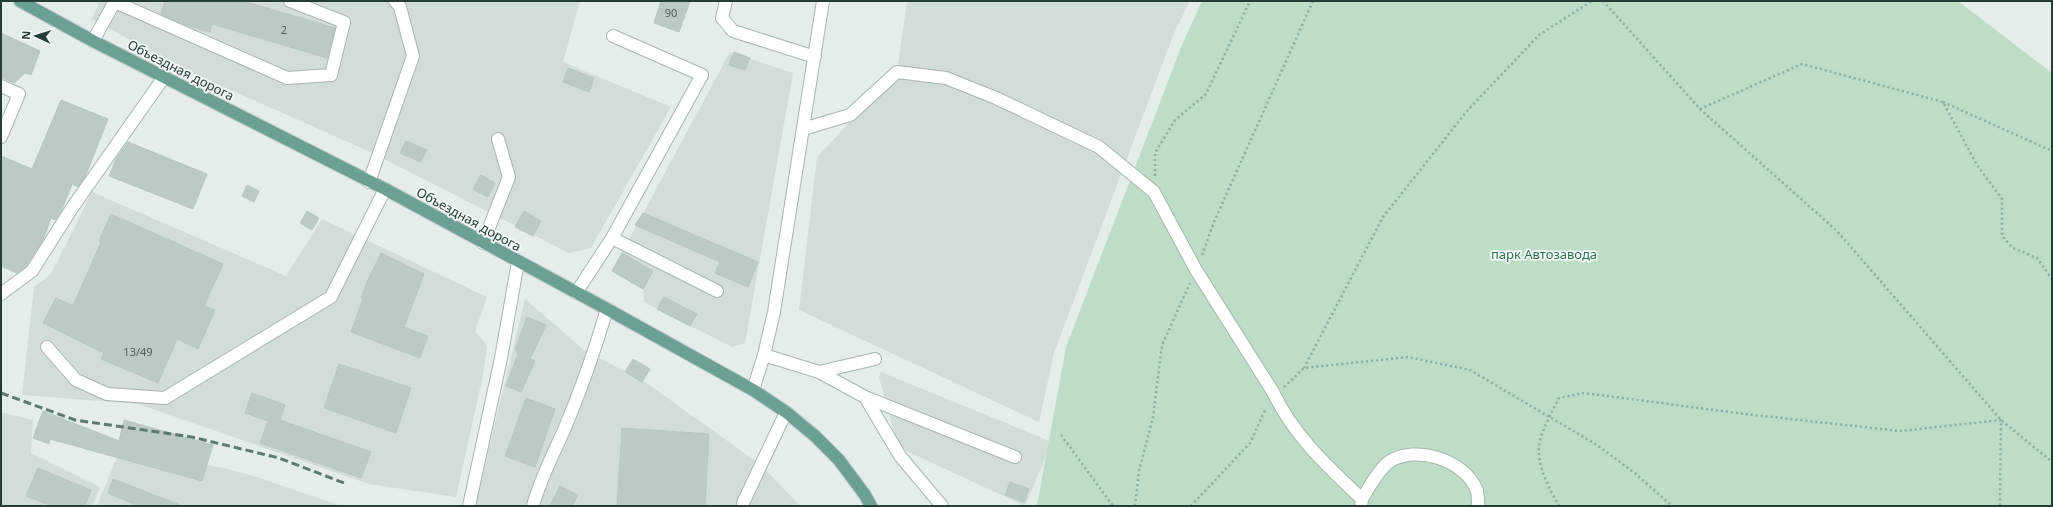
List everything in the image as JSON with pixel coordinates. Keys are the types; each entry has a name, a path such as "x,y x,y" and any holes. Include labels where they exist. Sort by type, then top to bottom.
{"main road":[{"name":"Объездная дорога","path":"25,2 93,42 385,189 753,390 786,412 839,460 871,506"}],"street":[{"path":"93,42 115,2 287,78 331,75 344,22 290,1"},
{"path":"369,182 413,56 400,7 396,1"},
{"path":"726,1 722,18 733,31 815,57"},
{"path":"753,390 764,356 774,312 824,1"},
{"path":"576,293 612,238 702,75 613,36"},
{"path":"803,129 850,115 897,72 946,78 996,98 1099,147 1154,192 1196,270 1273,392 1280,406 1318,458 1361,503 1389,462 1408,454 1431,456 1454,465 1466,475 1476,490 1478,506"},
{"path":"1,294 32,271 72,208 164,77"},
{"path":"1,86 19,94 1,137"},
{"path":"483,243 509,178 498,139"},
{"path":"47,346 76,380 107,394 165,398 331,297 385,189"},
{"path":"612,238 717,291"},
{"path":"470,506 501,358 518,262"},
{"path":"533,506 537,491 564,430 593,355 607,309"},
{"path":"764,356 819,372 865,397 1015,457"},
{"path":"819,372 875,359"},
{"path":"865,397 900,456 942,506"},
{"path":"743,506 743,503 786,412"}],"path":[{"path":"1154,192 1155,153 1175,120 1206,94 1250,1"},
{"path":"1135,506 1139,471 1153,417 1162,345 1196,270 1214,222 1313,1"},
{"path":"1191,506 1250,443 1273,392 1286,386 1304,368 1383,217 1467,111 1539,35 1592,1"},
{"path":"1603,1 1700,109 1837,231 2001,420 2052,462"},
{"path":"1700,109 1802,64 1943,102 2052,151"},
{"path":"1943,102 1977,165 2002,199 2002,236 2013,248 2037,258 2052,279"},
{"path":"1304,368 1408,357 1470,370 1598,445 1636,474 1672,506"},
{"path":"1559,506 1545,481 1538,447 1559,398 1584,393 1745,414 1900,430 2001,420"},
{"path":"2000,506 2001,420"},
{"path":"1061,435 1113,506"}],"shaded area":[{"path":"93,1 580,1 563,62 671,107 591,248 569,253 368,151 188,71 91,19 99,5"},
{"path":"907,1 1190,1 1174,33 1054,353 1039,422 799,310 817,157 897,72"},
{"path":"730,52 793,73 745,343 732,347 644,302 643,289 612,271"},
{"path":"92,192 286,276 322,219 487,297 475,331 487,346 483,375 456,497 369,484 138,404 22,395 34,287 51,274"},
{"path":"525,299 584,350 645,382 761,465 800,506 475,506"},
{"path":"881,372 1052,442 1025,506 898,447 879,377"},
{"path":"1,412 33,420 31,453 100,487 93,506 1,506"},
{"path":"122,444 247,474 342,506 97,506"}],"green space":[{"name":"парк Автозавода","path":"1202,1 1958,1 2052,73 2052,506 1037,506 1066,347 1182,45"}],"building":[{"path":"165,1 243,1 335,28 327,58 212,24 210,32 183,24 161,14"},
{"path":"661,1 690,1 679,32 654,23"},
{"path":"1,33 40,51 31,75 25,73 14,83 1,77"},
{"path":"734,52 750,58 745,70 729,65"},
{"path":"568,68 594,78 589,92 563,82"},
{"path":"61,100 108,119 85,177 78,187 72,184 61,212 55,220 51,218 43,240 26,266 17,273 1,266 1,156 32,169"},
{"path":"406,141 427,150 421,162 400,153"},
{"path":"128,142 207,174 193,209 109,176 116,159"},
{"path":"481,175 495,183 488,197 473,189"},
{"path":"247,185 259,191 254,202 242,196"},
{"path":"307,211 319,218 312,230 300,223"},
{"path":"524,211 541,221 533,236 515,227"},
{"path":"643,213 758,262 748,287 715,273 720,262 635,225"},
{"path":"111,214 223,264 204,306 215,310 198,349 177,339 158,383 101,359 104,353 43,323 56,298 73,306 101,242 99,241"},
{"path":"381,253 424,274 404,327 428,336 420,358 351,332 363,299 361,298 367,282"},
{"path":"622,253 653,271 643,289 612,271"},
{"path":"664,297 697,314 690,326 657,309"},
{"path":"527,317 546,325 530,359 535,361 521,392 506,386 518,354 515,350"},
{"path":"633,359 650,369 642,382 625,372"},
{"path":"339,364 411,388 396,433 324,408"},
{"path":"252,393 285,405 280,420 371,452 361,478 260,443 268,421 245,413"},
{"path":"526,398 555,409 535,467 505,456"},
{"path":"43,411 119,441 124,420 213,445 202,481 50,439 49,444 33,438"},
{"path":"622,428 709,434 705,506 617,506"},
{"path":"38,468 91,490 85,506 52,506 26,496"},
{"path":"113,479 180,506 139,506 108,493"},
{"path":"1010,482 1029,489 1024,502 1005,495"},
{"path":"560,486 578,495 572,506 550,506"}],"railway":[{"path":"1,393 75,420 192,437 279,458 344,483"}]}
